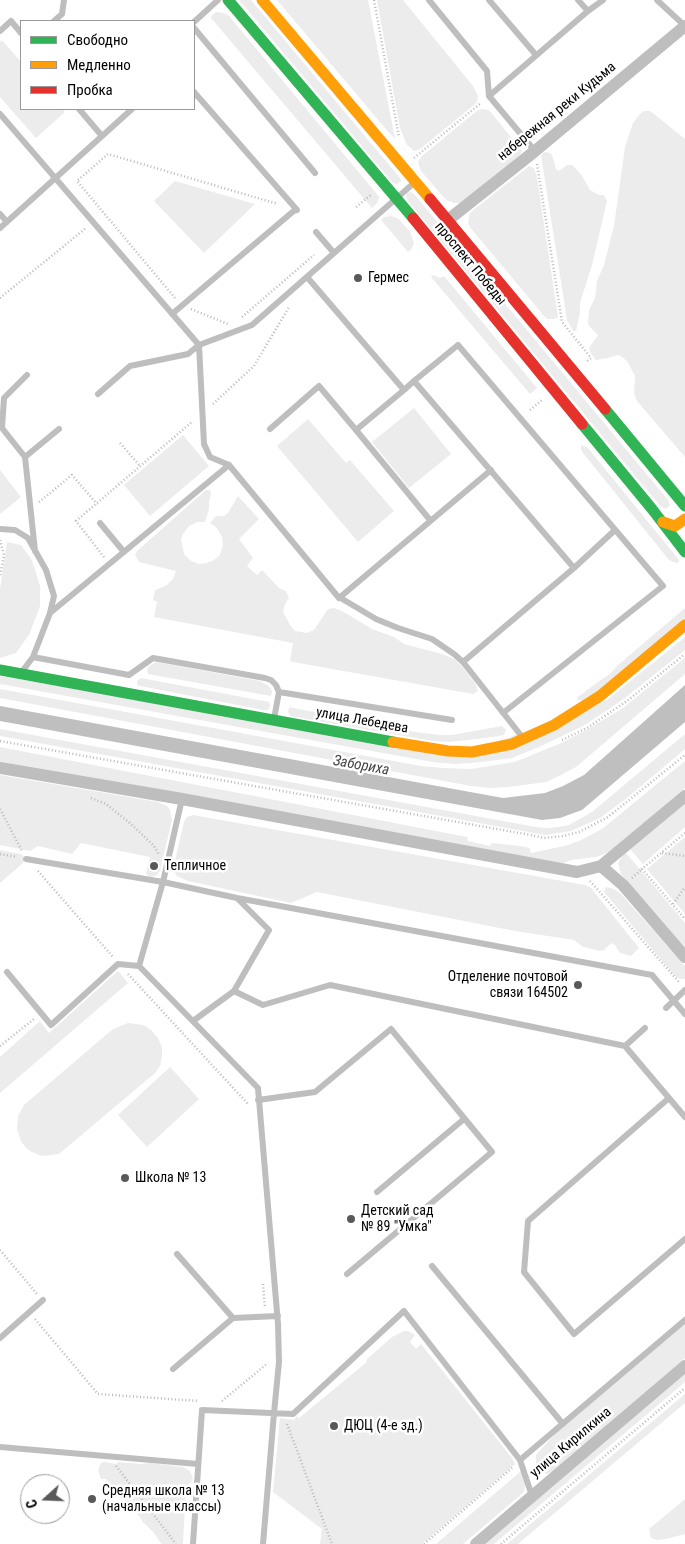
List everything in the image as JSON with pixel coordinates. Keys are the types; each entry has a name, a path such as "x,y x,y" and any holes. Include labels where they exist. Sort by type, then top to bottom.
{"main road":[{"name":"проспект Победы","path":"228,0 396,198 685,552"},
{"name":"проспект Победы","path":"262,0 448,220 685,506"},
{"path":"685,506 685,513"},
{"path":"662,522 676,526 685,519"},
{"name":"улица Лебедева","path":"0,670 416,746 448,751 472,752 512,744 554,725 593,700 685,625"}],"street":[{"name":"набережная реки Кудьма","path":"448,220 535,151 685,26"},
{"path":"0,768 577,872 601,866 685,796"},
{"path":"601,866 623,885 685,957"},
{"name":"улица Кирилкина","path":"476,1544 685,1366"}],"lane":[{"path":"55,20 62,14 64,0"},
{"path":"195,21 218,0"},
{"path":"430,0 487,71 489,96 535,151"},
{"path":"490,0 536,55"},
{"path":"578,0 588,10"},
{"path":"489,96 588,10 603,0"},
{"path":"657,0 685,26"},
{"path":"0,31 11,21 20,32"},
{"path":"195,29 315,173"},
{"path":"172,314 296,210 195,93"},
{"path":"81,110 102,136"},
{"path":"0,228 131,110"},
{"path":"0,114 199,345 204,444 210,457 229,465 339,597 376,619 432,639 463,662 524,739"},
{"path":"98,394 130,366 188,354 199,345 252,325 414,182"},
{"path":"0,214 7,222"},
{"path":"316,232 334,253"},
{"path":"307,277 404,390"},
{"path":"356,430 458,344 663,586 503,713"},
{"path":"27,375 4,398 2,428 25,457 35,551"},
{"path":"414,381 574,568"},
{"path":"270,428 319,386 430,520"},
{"path":"25,457 59,429"},
{"path":"50,613 229,465"},
{"path":"339,597 491,470"},
{"path":"100,523 124,552"},
{"path":"0,529 15,530 28,538 46,570 54,596 50,613 33,658 20,673"},
{"path":"463,662 574,568 615,530"},
{"path":"33,658 129,675 153,658 265,678 271,680 276,685 278,692 274,720"},
{"path":"278,692 452,720"},
{"path":"139,966 163,882 182,800"},
{"path":"26,859 163,882 237,898 652,975 685,1014"},
{"path":"193,1021 234,991 269,930 237,898"},
{"path":"8,972 51,1025 118,964 139,966 258,1088 278,1316 280,1362 262,1544"},
{"path":"234,991 263,1005 330,985 625,1046 685,1117"},
{"path":"666,1008 685,990"},
{"path":"625,1046 645,1028"},
{"path":"258,1100 315,1092 391,1029 492,1152 347,1274"},
{"path":"669,1098 528,1220 524,1272 574,1334 685,1239"},
{"path":"377,1192 464,1119"},
{"path":"177,1254 233,1318"},
{"path":"432,1266 564,1424"},
{"path":"0,1338 43,1300"},
{"path":"193,1544 202,1410 293,1414 404,1312 520,1460 532,1496"},
{"path":"173,1369 233,1318 278,1316"},
{"path":"520,1460 685,1320"},
{"path":"0,1447 198,1464"}],"path":[{"path":"374,0 398,136 404,143"},
{"path":"412,161 489,96"},
{"path":"410,150 416,157"},
{"path":"535,151 562,322 591,358 582,366"},
{"path":"232,326 182,306 78,181 108,154 296,210"},
{"path":"356,207 377,190"},
{"path":"0,298 94,222"},
{"path":"239,320 326,244"},
{"path":"110,564 76,521 254,366 293,301"},
{"path":"530,410 545,397"},
{"path":"120,443 140,466"},
{"path":"30,509 72,475 97,504"},
{"path":"0,540 4,555 0,577"},
{"path":"0,741 544,838 579,832 608,817 685,755"},
{"path":"91,797 106,804 131,824 154,846 167,866"},
{"path":"0,809 26,859"},
{"path":"685,833 642,869 685,919"},
{"path":"661,853 685,856"},
{"path":"0,854 26,859"},
{"path":"38,871 118,964 250,1106"},
{"path":"590,880 679,982"},
{"path":"673,904 685,887"},
{"path":"0,1046 42,1014"},
{"path":"0,1250 43,1300"},
{"path":"263,1278 266,1317"},
{"path":"29,1312 98,1394 202,1401"},
{"path":"221,1402 269,1362"},
{"path":"501,1544 685,1388"},
{"path":"283,1413 332,1544"},
{"path":"108,1456 176,1544"},
{"path":"424,1544 520,1460"}],"shaded area":[{"path":"239,0 251,0 400,178 401,182 393,183"},
{"path":"277,0 368,0 395,139 385,128"},
{"path":"377,0 403,0 473,86 478,96 477,102 474,105 420,149 414,151 407,145 400,128"},
{"path":"216,12 229,16 376,193 379,197 378,202 372,208 211,18"},
{"path":"2,40 20,61 20,110 63,110 65,112 36,138 0,97 0,42"},
{"path":"478,110 489,110 522,151 520,155 461,203 454,203 446,200 421,171 418,162 422,156"},
{"path":"644,111 650,111 685,139 685,457 637,401 634,393 635,376 627,361 617,355 596,360 589,348 598,335 589,326 589,310 595,298 597,281 604,265 614,226 625,147 633,123"},
{"path":"545,152 552,155 556,169 559,171 567,165 572,165 581,174 590,190 599,195 604,195 607,201 592,265 580,303 576,331 573,331 567,320 541,155"},
{"path":"529,166 534,168 537,177 558,317 554,319 547,319 544,316 469,226 468,222 472,211"},
{"path":"175,181 255,204 204,253 154,201"},
{"path":"411,192 668,500 670,505 666,509 661,507 408,201 407,193"},
{"path":"391,216 399,219 410,232 414,243 408,252 381,220 384,217"},
{"path":"433,275 440,278 444,276 537,388 530,394 431,277"},
{"path":"414,408 451,454 409,488 372,442"},
{"path":"308,419 346,463 350,460 394,511 358,542 277,446"},
{"path":"183,435 209,466 150,516 124,485"},
{"path":"581,445 588,448 679,562 676,563 669,560 583,453"},
{"path":"0,470 21,497 0,514"},
{"path":"206,490 210,490 211,494 205,522 198,522 189,526 181,540 184,554 191,561 199,564 207,563 220,555 223,545 222,537 217,528 210,523 216,516 224,516 228,513 238,496 259,519 239,539 253,558 247,566 257,575 262,570 279,588 286,591 289,598 283,612 295,631 307,633 314,630 328,609 334,608 372,629 394,637 404,644 454,659 475,683 478,691 473,694 293,662 290,661 293,643 154,617 157,602 153,600 155,590 167,585 173,579 176,571 139,562 135,555 137,551"},
{"path":"7,542 21,545 32,560 40,586 40,606 30,633 16,653 0,658 0,589"},
{"path":"685,608 685,620 586,701 577,700 578,697 610,674"},
{"path":"685,637 685,650 625,698 585,725 512,758 455,764 433,762 0,684 0,676 463,755 607,700"},
{"path":"685,658 685,674 576,767 546,782 491,788 471,786 0,698 0,689 421,766 471,769 515,762 561,743 588,729 623,708"},
{"path":"156,662 260,681 270,687 271,696 148,674 149,666"},
{"path":"141,678 269,702 270,706 268,710 263,710 137,685 137,681"},
{"path":"685,685 685,722 582,810 560,818 542,820 0,721 0,706 503,798 545,793 584,775"},
{"path":"289,707 408,731 439,735 452,735 502,726 506,730 504,735 493,737 449,742 433,741 290,716 288,712"},
{"path":"0,729 547,828 569,825 592,812 685,734 685,749 600,818 571,831 545,835 0,736"},
{"path":"0,747 467,837 468,841 490,846 492,843 520,846 530,848 532,853 568,845 602,829 685,761 685,788 609,852 596,857 571,860 561,864 0,762"},
{"path":"0,775 158,802 167,806 172,820 160,871 157,875 150,877 146,874 150,857 81,843 72,854 38,846 30,851 0,845"},
{"path":"685,803 685,827 643,864 630,849"},
{"path":"193,815 585,885 591,888 639,948 631,956 620,953 615,945 611,943 604,950 600,951 583,947 574,940 515,931 317,892 291,903 188,881 177,876 174,872 174,865 184,822 187,817"},
{"path":"685,837 685,914 647,869"},
{"path":"0,850 21,854 25,858 23,863 0,883"},
{"path":"624,853 627,854 685,923 685,949 621,874 618,863"},
{"path":"606,887 614,889 621,894 685,966 685,979 675,976 604,892"},
{"path":"118,971 128,983 0,1093 0,1057 40,1021 49,1033"},
{"path":"128,1023 143,1025 158,1038 162,1047 162,1056 160,1066 155,1073 59,1154 42,1156 26,1148 21,1141 17,1129 18,1116 24,1105 113,1029"},
{"path":"170,1067 199,1099 147,1147 118,1115"},
{"path":"685,1324 685,1358 553,1471 547,1474 540,1471 536,1464 536,1455 564,1424"},
{"path":"404,1331 415,1335 410,1342 416,1349 421,1344 515,1464 520,1460 422,1544 320,1544 322,1529 273,1492 280,1418 294,1420 297,1416 299,1418 367,1362 366,1360 392,1337"},
{"path":"685,1374 685,1382 494,1544 485,1544"},
{"path":"685,1394 685,1403 518,1544 507,1544"},
{"path":"118,1462 150,1463 183,1467 190,1471 193,1478 190,1484 186,1486 183,1544 162,1544 160,1542 106,1479 101,1479 98,1470 101,1463 116,1464"},
{"path":"521,1471 525,1485 524,1492 463,1544 436,1544"},
{"path":"685,1499 685,1534 666,1539 657,1540 651,1538 649,1529"}],"traffic: fast":[{"path":"228,0 413,218"},
{"path":"605,409 685,506"},
{"path":"582,424 685,552"},
{"path":"0,670 393,742"}],"traffic: slow":[{"path":"262,0 430,199"},
{"path":"663,522 675,526 685,519"},
{"path":"393,742 448,751 472,752 512,744 554,725 600,696 685,625"}],"traffic: jam":[{"path":"430,199 605,409"},
{"path":"413,218 582,424"}],"place":[{"name":"Гермес","path":"358,278"},
{"name":"Тепличное","path":"154,866"},
{"name":"Отделение почтовой связи 164502","path":"578,985"},
{"name":"Школа № 13","path":"125,1178"},
{"name":"Детский сад № 89 \"Умка\"","path":"351,1219"},
{"name":"ДЮЦ (4-е зд.)","path":"334,1426"},
{"name":"Средняя школа № 13 (начальные классы)","path":"92,1499"}],"water label":[{"name":"Забориха","path":"361,766"}]}
